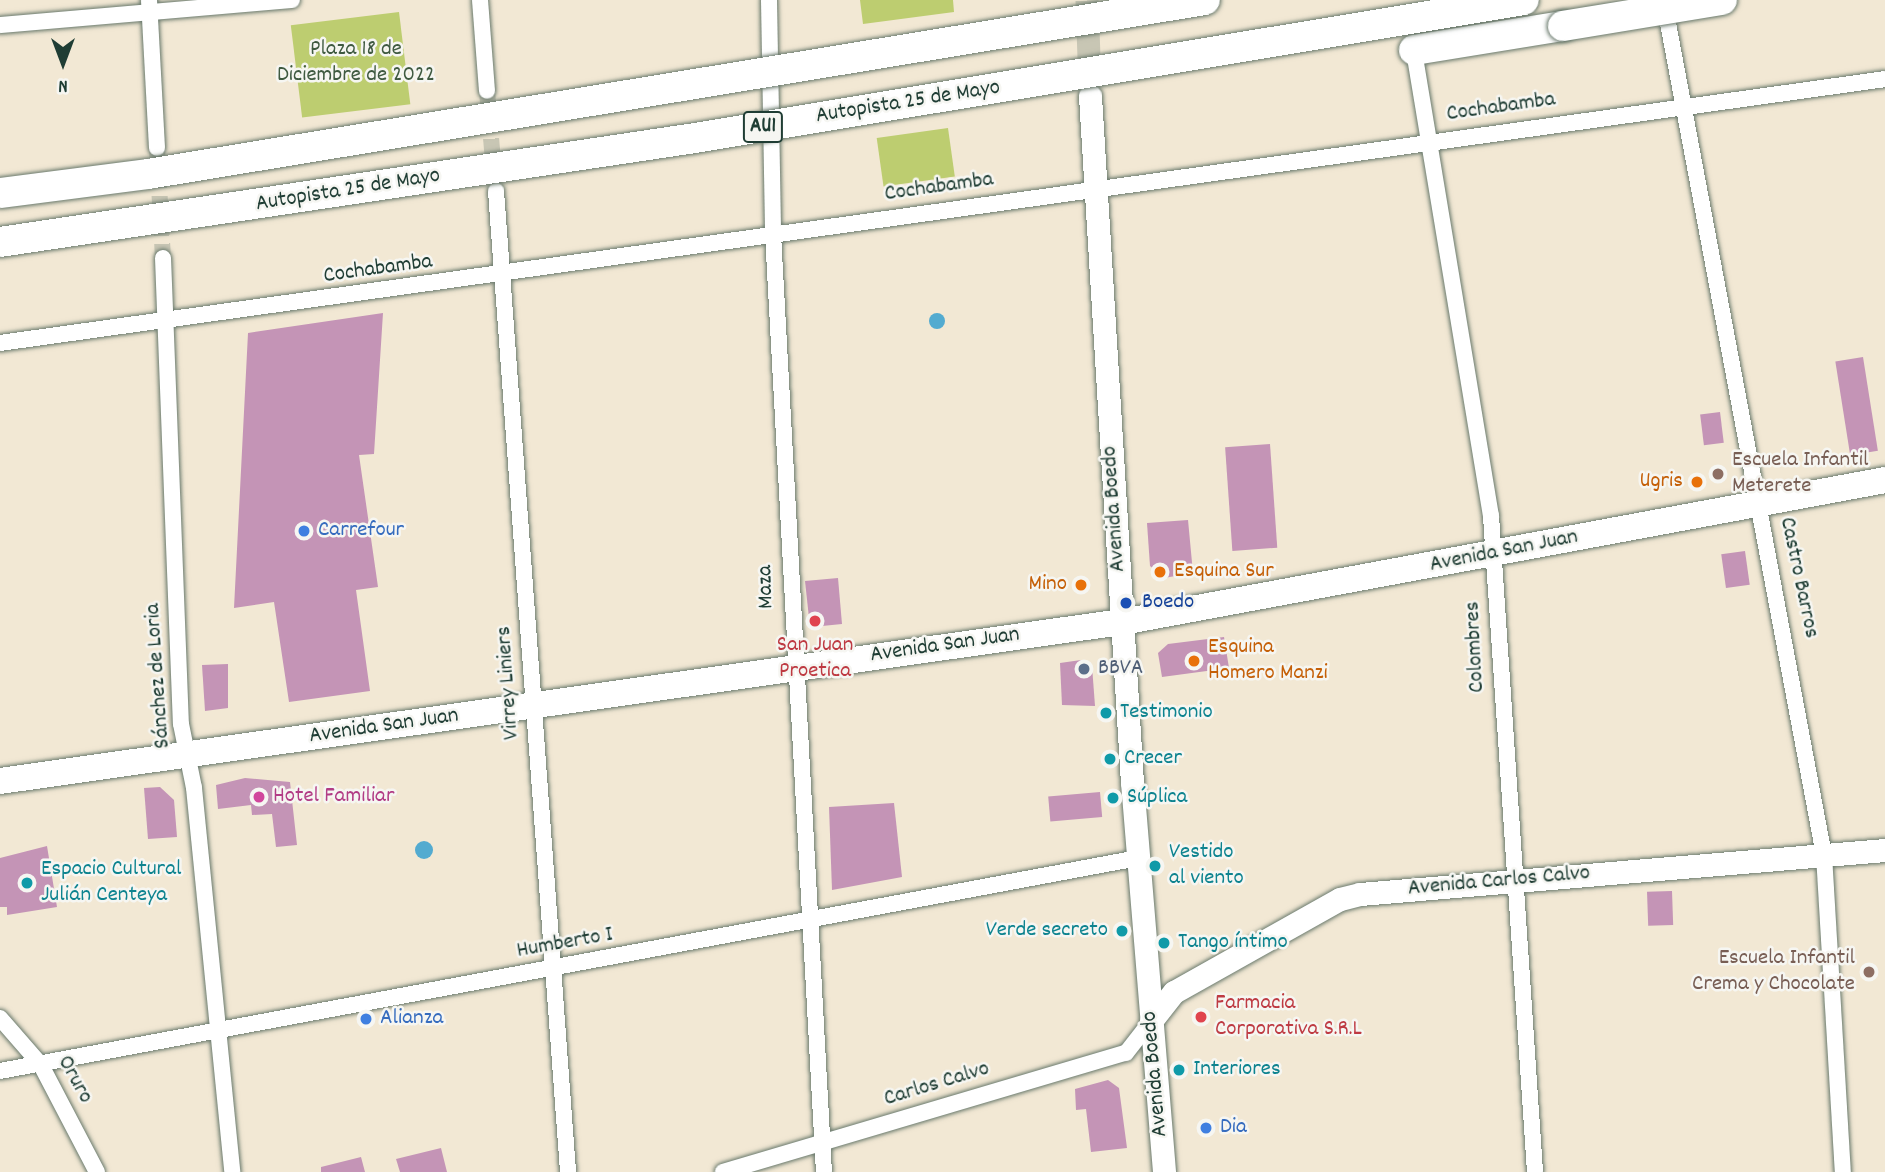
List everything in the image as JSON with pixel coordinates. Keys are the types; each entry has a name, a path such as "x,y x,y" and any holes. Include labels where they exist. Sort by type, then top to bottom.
{"highway":[{"name":"AU1","path":"0,192 148,174 1205,0"},
{"name":"Autopista 25 de Mayo","path":"0,242 695,138 1524,0"},
{"path":"1414,50 1722,0"}],"main road":[{"name":"Avenida Boedo","path":"1090,96 1093,190 1138,858 1164,1172"},
{"name":"Avenida San Juan","path":"0,781 1122,622 1885,481"},
{"name":"Avenida Carlos Calvo","path":"1151,1021 1174,992 1340,899 1515,881 1885,850"}],"street":[{"path":"0,26 149,7 292,0"},
{"path":"480,0 487,91"},
{"name":"Maza","path":"769,0 773,234 793,668 824,1172"},
{"name":"Colombres","path":"1404,0 1433,140 1494,554 1535,1172"},
{"name":"Castro Barros","path":"1664,0 1824,855 1843,1172"},
{"path":"149,7 157,148"},
{"name":"Cochabamba","path":"0,343 166,323 1433,140 1885,79"},
{"name":"Virrey Liniers","path":"496,191 551,971 568,1172"},
{"name":"Sánchez de Loria","path":"163,258 187,756 220,1032 232,1172"},
{"name":"Humberto I","path":"0,1071 551,971 1138,858"},
{"name":"Oruro","path":"0,1018 41,1065 97,1172"},
{"name":"Carlos Calvo","path":"723,1172 1126,1053 1151,1021"},
{"path":"1528,1172 1535,1172"}],"green space":[{"path":"860,0 953,0 954,12 863,24"},
{"name":"Plaza 18 de Diciembre de 2022","path":"399,12 410,104 302,118 291,25"},
{"path":"948,128 955,177 884,187 877,138"}],"water":[{"path":"934,313 940,313 945,321 943,327 934,329 929,324 929,318"},
{"path":"424,841 432,846 433,850 428,858 424,859 416,854 415,850 420,842"}],"building":[{"name":"Carrefour","path":"383,313 374,454 359,455 378,587 356,590 370,691 289,702 274,602 234,608 248,333"},
{"path":"1863,357 1878,451 1850,455 1835,361"},
{"path":"1720,412 1724,443 1704,445 1700,414"},
{"path":"1270,444 1277,548 1232,551 1225,447"},
{"path":"1188,520 1193,573 1164,578 1150,566 1147,523"},
{"path":"1745,551 1750,585 1726,588 1721,554"},
{"path":"838,578 842,624 822,626 809,618 805,581"},
{"name":"Esquina Homero Manzi","path":"1224,637 1229,668 1162,677 1158,653 1168,644"},
{"path":"1081,660 1092,666 1095,706 1062,705 1060,663"},
{"path":"228,664 228,708 205,711 202,665"},
{"path":"245,778 290,782 297,845 276,847 272,814 252,815 251,805 218,809 216,785"},
{"path":"160,787 174,800 177,837 148,839 144,788"},
{"path":"1100,792 1102,817 1050,821 1048,797"},
{"path":"894,803 902,877 832,890 829,807"},
{"name":"Espacio Cultural Julián Centeya","path":"47,846 57,907 7,915 7,907 0,907 0,858"},
{"path":"1672,891 1673,925 1648,926 1647,892"},
{"path":"1108,1080 1119,1088 1127,1148 1091,1152 1086,1109 1076,1110 1075,1089"},
{"path":"441,1148 447,1172 400,1172 396,1159"},
{"path":"361,1157 365,1172 321,1172 321,1167"}],"tunnel":[{"path":"1087,0 1090,86"},
{"path":"487,91 494,172"},
{"path":"157,148 163,258"}],"place":[{"name":"Escuela Infantil Meterete","path":"1718,474"},
{"name":"Ugris","path":"1697,482"},
{"name":"Carrefour","path":"304,531"},
{"name":"Esquina Sur","path":"1160,572"},
{"name":"Mino","path":"1081,585"},
{"name":"Boedo","path":"1126,603"},
{"name":"San Juan Proetica","path":"815,621"},
{"name":"Esquina Homero Manzi","path":"1194,661"},
{"name":"BBVA","path":"1084,669"},
{"name":"Testimonio","path":"1106,713"},
{"name":"Crecer","path":"1110,759"},
{"name":"Hotel Familiar","path":"259,797"},
{"name":"Súplica","path":"1113,798"},
{"name":"Vestido al viento","path":"1155,866"},
{"name":"Espacio Cultural Julián Centeya","path":"27,883"},
{"name":"Verde secreto","path":"1122,931"},
{"name":"Tango íntimo","path":"1164,943"},
{"name":"Escuela Infantil Crema y Chocolate","path":"1869,972"},
{"name":"Farmacia Corporativa S.R.L","path":"1201,1017"},
{"name":"Alianza","path":"366,1019"},
{"name":"Interiores","path":"1179,1070"},
{"name":"Dia","path":"1206,1128"}]}
